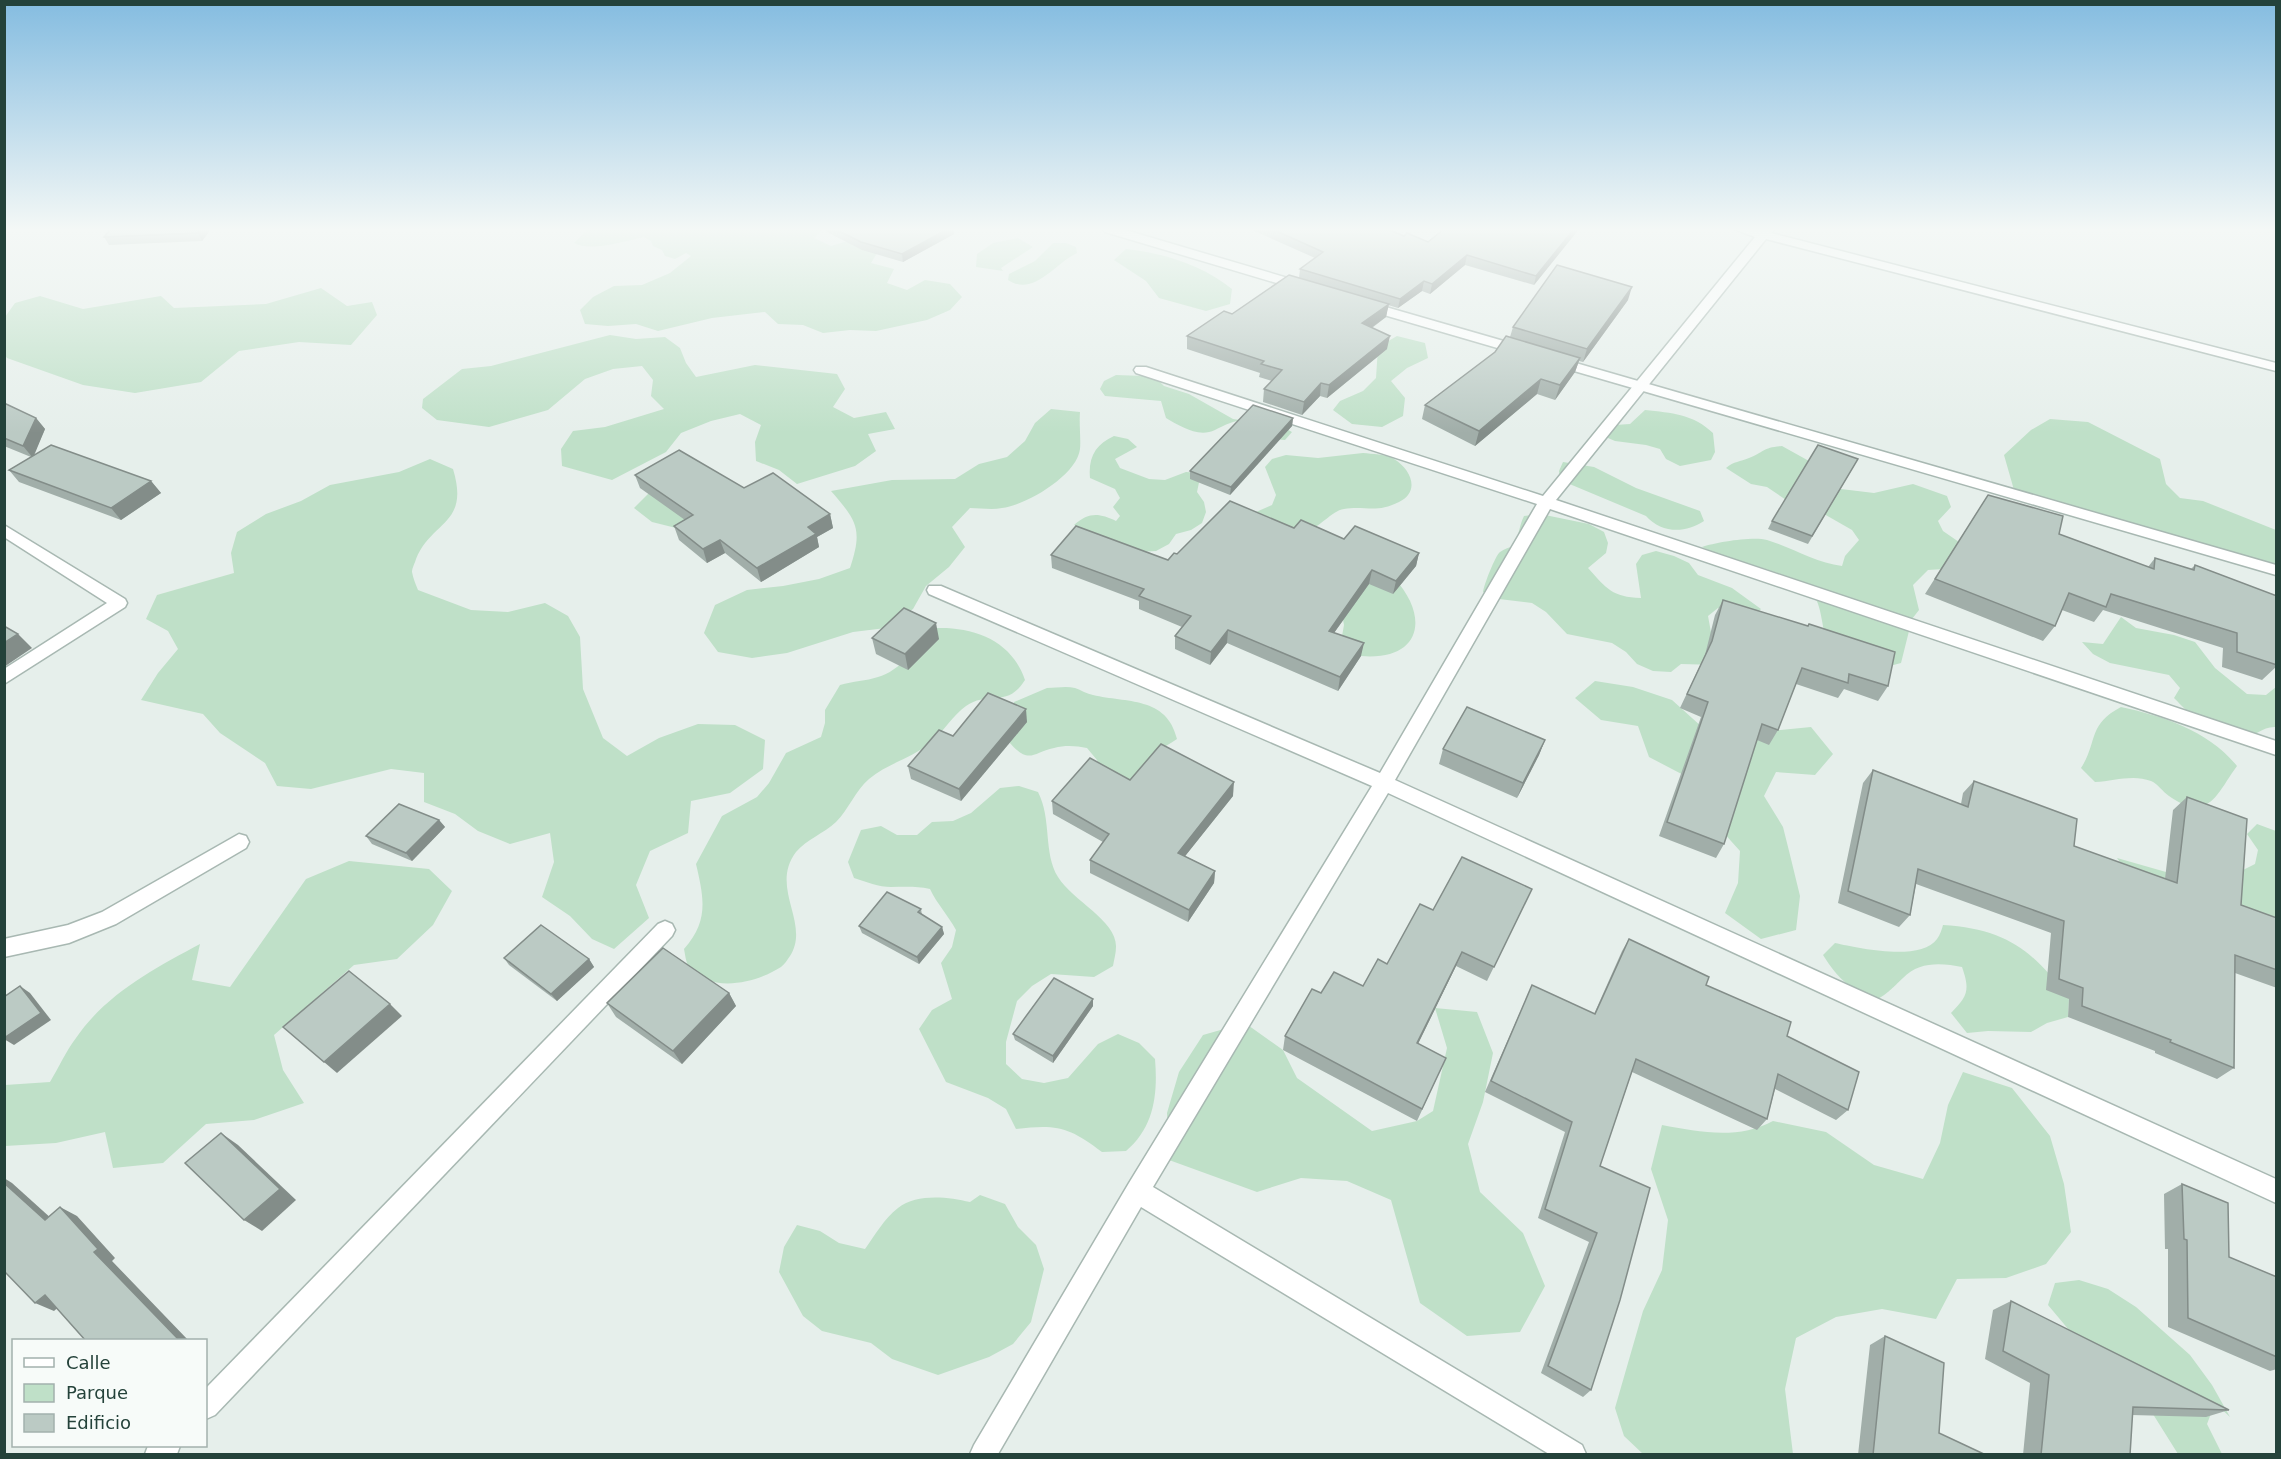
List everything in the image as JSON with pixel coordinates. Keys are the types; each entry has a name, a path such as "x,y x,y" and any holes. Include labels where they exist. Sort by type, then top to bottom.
{"street":[{"path":"983,1455 1137,1191 1384,783 1546,502 1712,297"},
{"path":"2012,297 2277,367"},
{"path":"1347,299 2277,570"},
{"path":"1141,370 1546,502 2277,748"},
{"path":"4,530 118,603 4,678"},
{"path":"935,590 1384,783 2277,1191"},
{"path":"4,948 69,934 109,918 239,842"},
{"path":"207,1405 665,930"},
{"path":"1137,1191 1573,1455"}],"green space":[{"path":"36,297 44,297 83,309 154,297 162,297 174,308 266,304 290,297 334,297 347,306 372,302 377,315 351,345 299,342 239,351 201,382 135,393 83,385 7,358 5,355 5,317 15,303"},
{"path":"593,297 962,297 950,310 927,320 876,331 850,330 823,333 803,325 778,324 765,312 712,318 658,331 636,324 608,326 585,324 580,310"},
{"path":"1231,297 1230,304 1206,311 1159,298"},
{"path":"610,335 636,339 665,337 680,348 686,363 696,377 755,365 837,374 845,389 833,407 854,418 886,412 895,429 868,434 876,451 855,466 797,484 779,470 756,461 755,442 761,425 740,414 711,421 681,433 666,452 612,480 562,466 561,449 573,431 605,427 664,409 651,396 653,380 642,366 613,369 585,379 548,410 489,427 437,420 422,408 423,399 462,369 491,366"},
{"path":"1397,336 1425,343 1428,358 1407,368 1391,381 1405,398 1403,416 1382,427 1352,424 1333,410 1340,401 1363,391 1376,378 1378,347"},
{"path":"1116,375 1145,376 1158,380 1164,386 1189,394 1233,419 1281,426 1292,432 1285,440 1271,439 1237,421 1209,432 1189,430 1166,418 1161,401 1105,396 1100,389 1104,381"},
{"path":"1051,409 1080,412 1080,449 1070,469 1037,495 1012,506 998,509 970,508 952,527 965,547 949,567 926,586 913,609 886,628 853,632 787,653 752,658 718,652 704,633 715,605 747,590 819,579 850,568 857,534 852,518 831,491 892,480 955,479 979,464 1007,457 1025,441 1035,423"},
{"path":"1645,410 1690,418 1713,433 1715,452 1711,460 1680,466 1666,459 1660,449 1615,441 1601,435 1600,426 1630,424"},
{"path":"2050,419 2088,422 2160,459 2166,484 2180,498 2203,501 2276,530 2276,567 2260,567 2014,490 2004,455 2031,430"},
{"path":"1114,436 1128,439 1137,447 1115,459 1120,468 1149,479 1165,480 1186,472 1201,473 1197,492 1204,502 1206,512 1202,523 1191,530 1176,534 1169,544 1156,551 1140,552 1074,525 1094,515 1116,521 1120,516 1113,507 1120,498 1115,489 1090,478 1090,464 1094,452 1102,443"},
{"path":"1782,446 1809,461 1841,489 1874,493 1913,484 1947,496 1951,507 1938,521 1943,531 1972,551 1944,569 1928,570 1913,585 1919,610 1912,619 1901,663 1886,667 1826,638 1817,601 1810,590 1802,584 1776,572 1728,558 1702,547 1735,540 1761,539 1777,543 1823,562 1842,566 1845,556 1859,540 1852,530 1824,514 1792,504 1767,487 1751,484 1726,468 1767,449"},
{"path":"1363,453 1387,456 1405,469 1411,481 1410,493 1406,498 1383,508 1339,510 1308,530 1288,527 1256,512 1272,505 1276,495 1265,467 1272,459 1286,455 1318,458"},
{"path":"430,459 453,469 457,501 453,512 423,546 416,559 412,572 418,590 471,610 508,612 545,603 568,616 580,637 583,689 603,738 627,756 659,738 698,724 735,725 765,740 763,769 730,793 691,801 688,833 650,851 636,885 649,918 614,949 592,939 570,916 542,897 554,862 550,833 510,844 478,831 455,814 424,802 424,773 391,769 311,789 277,786 265,763 220,733 203,714 141,700 158,673 178,649 168,631 146,619 157,595 234,573 231,553 237,532 266,514 301,501 330,485 399,472"},
{"path":"1563,462 1594,467 1636,488 1700,511 1704,521 1681,530 1659,526 1646,516 1560,480 1559,471"},
{"path":"710,488 680,529 652,522 634,508 653,489"},
{"path":"1540,514 1589,524 1604,532 1608,543 1606,553 1588,568 1616,594 1641,598 1636,564 1642,555 1656,551 1689,563 1698,575 1732,588 1761,609 1752,618 1735,615 1718,608 1708,616 1717,665 1681,664 1671,672 1653,671 1637,664 1626,652 1612,643 1567,634 1546,612 1532,603 1499,599 1483,592 1500,552 1514,546 1524,516"},
{"path":"1235,537 1394,578 1406,593 1413,608 1414,634 1407,644 1396,652 1381,656 1361,656 1342,636 1344,625 1342,614"},
{"path":"2121,617 2136,628 2174,635 2195,642 2215,668 2247,694 2266,695 2276,687 2276,727 2267,728 2241,739 2222,736 2204,726 2174,698 2180,688 2169,675 2110,663 2093,654 2082,642 2103,644"},
{"path":"937,628 965,630 990,639 1011,655 1025,680 1011,694 974,701 966,706 924,748 869,779 836,822 796,852 789,865 787,879 796,931 795,944 790,956 782,966 759,978 734,983 709,981 698,975 689,967 684,949 698,929 701,919 702,898 696,864 722,816 757,797 769,783 786,753 821,737 825,723 825,710 840,685 886,674 902,663"},
{"path":"1595,681 1633,687 1672,700 1702,727 1741,734 1811,727 1833,754 1815,775 1776,772 1764,796 1783,827 1800,896 1796,930 1761,939 1725,913 1738,883 1740,851 1713,821 1716,792 1649,757 1638,726 1601,720 1575,698"},
{"path":"1072,687 1091,694 1155,708 1172,725 1177,739 1155,753 1145,763 1135,786 1103,774 1097,760 1087,748 1063,746 1031,756 1026,755 1009,742 1014,702 1047,688"},
{"path":"2121,707 2169,720 2199,734 2226,754 2237,766 2217,795 2203,806 2194,807 2183,804 2169,796 2154,782 2144,779 2130,778 2095,782 2081,768 2098,727 2103,720"},
{"path":"1019,786 1038,792 1045,813 1053,868 1065,886 1109,928 1116,949 1113,966 1094,977 1051,974 1032,986 1017,1001 1006,1042 1006,1064 1022,1079 1044,1083 1068,1078 1098,1044 1118,1034 1139,1043 1155,1059 1155,1098 1143,1132 1126,1151 1102,1152 1071,1132 1053,1127 1016,1129 1006,1109 988,1098 946,1082 919,1029 932,1010 952,999 941,963 952,947 956,930 930,889 886,887 863,881 854,878 848,862 861,830 881,826 897,835 917,835 932,822 953,821 971,813 1000,788"},
{"path":"2257,824 2276,831 2276,927 2129,875 2117,858 2187,878 2241,871 2255,864 2258,850 2247,834"},
{"path":"349,861 429,869 452,891 433,925 397,959 354,965 274,1035 283,1070 304,1103 254,1120 206,1124 163,1163 113,1168 105,1132 56,1143 5,1146 5,1085 50,1082 72,1043 102,1008 132,984 200,944 192,980 230,987 306,879"},
{"path":"1943,925 1984,931 2001,937 2030,955 2069,999 2068,1017 2047,1023 2031,1032 1967,1033 1951,1013 1966,992 1962,967 1939,964 1923,966 1909,972 1878,999 1846,983 1823,955 1835,943 1889,951 1918,950 1929,946 1937,939"},
{"path":"1435,1008 1477,1012 1493,1053 1483,1102 1468,1144 1480,1192 1523,1233 1545,1286 1520,1332 1467,1336 1420,1303 1391,1200 1347,1181 1301,1178 1257,1192 1169,1160 1167,1113 1179,1072 1203,1035 1245,1023 1283,1050 1297,1078 1372,1131 1417,1121 1433,1111 1447,1048"},
{"path":"1963,1072 2012,1088 2050,1136 2064,1184 2071,1232 2046,1264 2006,1278 1957,1279 1936,1319 1882,1309 1836,1317 1796,1338 1785,1389 1793,1454 1643,1454 1624,1436 1615,1408 1643,1311 1662,1270 1668,1220 1651,1169 1662,1125 1718,1133 1746,1131 1773,1121 1826,1132 1874,1165 1923,1179 1940,1143 1948,1105"},
{"path":"980,1195 1005,1204 1018,1227 1036,1245 1044,1269 1031,1322 1013,1344 989,1357 938,1375 892,1359 871,1343 822,1331 803,1316 779,1272 784,1247 797,1225 820,1231 839,1243 865,1249 888,1217 906,1203 923,1198 970,1202"},
{"path":"2079,1280 2108,1289 2136,1307 2190,1355 2212,1385 2230,1417 2215,1403 2207,1424 2222,1454 2178,1454 2141,1395 2069,1330 2048,1305 2055,1283"}],"building":[{"path":"1257,297 1365,297 1389,304 1362,323 1390,336 1329,385 1321,383 1304,402 1264,389 1282,370 1261,364 1264,361 1187,336 1224,311 1232,314"},
{"path":"1534,297 1625,297 1587,349 1513,327"},
{"path":"1506,336 1580,358 1560,385 1541,379 1479,431 1425,405 1495,352"},
{"path":"4,403 36,418 23,446 4,438"},
{"path":"1253,405 1293,418 1231,487 1190,471"},
{"path":"51,445 151,481 111,508 9,470"},
{"path":"1818,445 1858,459 1812,536 1772,521"},
{"path":"679,450 744,488 773,473 830,514 808,527 816,534 757,568 720,540 703,549 674,526 693,515 635,475"},
{"path":"1988,495 2063,516 2059,534 2154,569 2155,558 2194,570 2195,565 2277,596 2277,665 2237,652 2237,633 2111,594 2106,607 2069,593 2055,626 1935,579"},
{"path":"1230,501 1294,528 1301,520 1344,539 1355,526 1419,553 1396,581 1372,570 1329,631 1364,643 1340,677 1228,630 1211,652 1175,636 1191,616 1139,596 1144,589 1051,555 1076,526 1168,560 1174,553 1177,554"},
{"path":"1723,600 1808,626 1809,624 1895,652 1888,686 1849,674 1848,683 1802,668 1778,730 1762,724 1724,844 1667,822 1708,702 1687,694 1712,641"},
{"path":"904,608 936,623 905,654 872,638"},
{"path":"4,626 18,634 4,643"},
{"path":"988,693 1026,709 959,789 908,766 939,730 953,736"},
{"path":"1467,707 1545,740 1523,783 1443,749"},
{"path":"1161,744 1234,782 1178,853 1215,871 1189,910 1090,860 1109,834 1052,801 1090,758 1130,780"},
{"path":"1873,770 1968,807 1974,781 2077,819 2074,846 2177,883 2187,797 2247,819 2241,905 2277,918 2277,970 2235,955 2234,1068 2170,1042 2171,1040 2082,1006 2083,988 2059,979 2064,921 1918,869 1910,915 1848,891"},
{"path":"399,804 439,820 406,853 366,836"},
{"path":"1462,857 1532,889 1494,967 1462,952 1417,1043 1446,1058 1422,1109 1285,1036 1312,989 1321,993 1334,972 1363,986 1378,959 1387,964 1420,904 1433,910"},
{"path":"887,892 921,909 918,912 942,927 917,957 859,926"},
{"path":"541,925 589,959 551,994 504,958"},
{"path":"1629,939 1709,977 1706,985 1791,1022 1787,1036 1859,1072 1848,1110 1778,1074 1767,1119 1636,1059 1600,1166 1650,1188 1620,1300 1591,1390 1548,1366 1597,1233 1545,1209 1572,1122 1491,1081 1532,985 1595,1014"},
{"path":"663,948 729,993 673,1051 607,1003"},
{"path":"349,971 390,1004 324,1062 283,1027"},
{"path":"1054,978 1093,999 1053,1056 1013,1034"},
{"path":"20,986 41,1013 4,1038 4,997"},
{"path":"221,1133 280,1189 244,1220 185,1163"},
{"path":"4,1183 45,1220 60,1207 98,1249 94,1252 178,1339 84,1339 45,1295 35,1303 4,1271"},
{"path":"2182,1184 2228,1203 2229,1257 2277,1277 2277,1357 2188,1318 2187,1240 2184,1239"},
{"path":"2011,1301 2229,1410 2133,1407 2130,1455 2041,1455 2049,1375 2003,1351"},
{"path":"1885,1336 1944,1363 1939,1433 1986,1455 1873,1455"}]}
